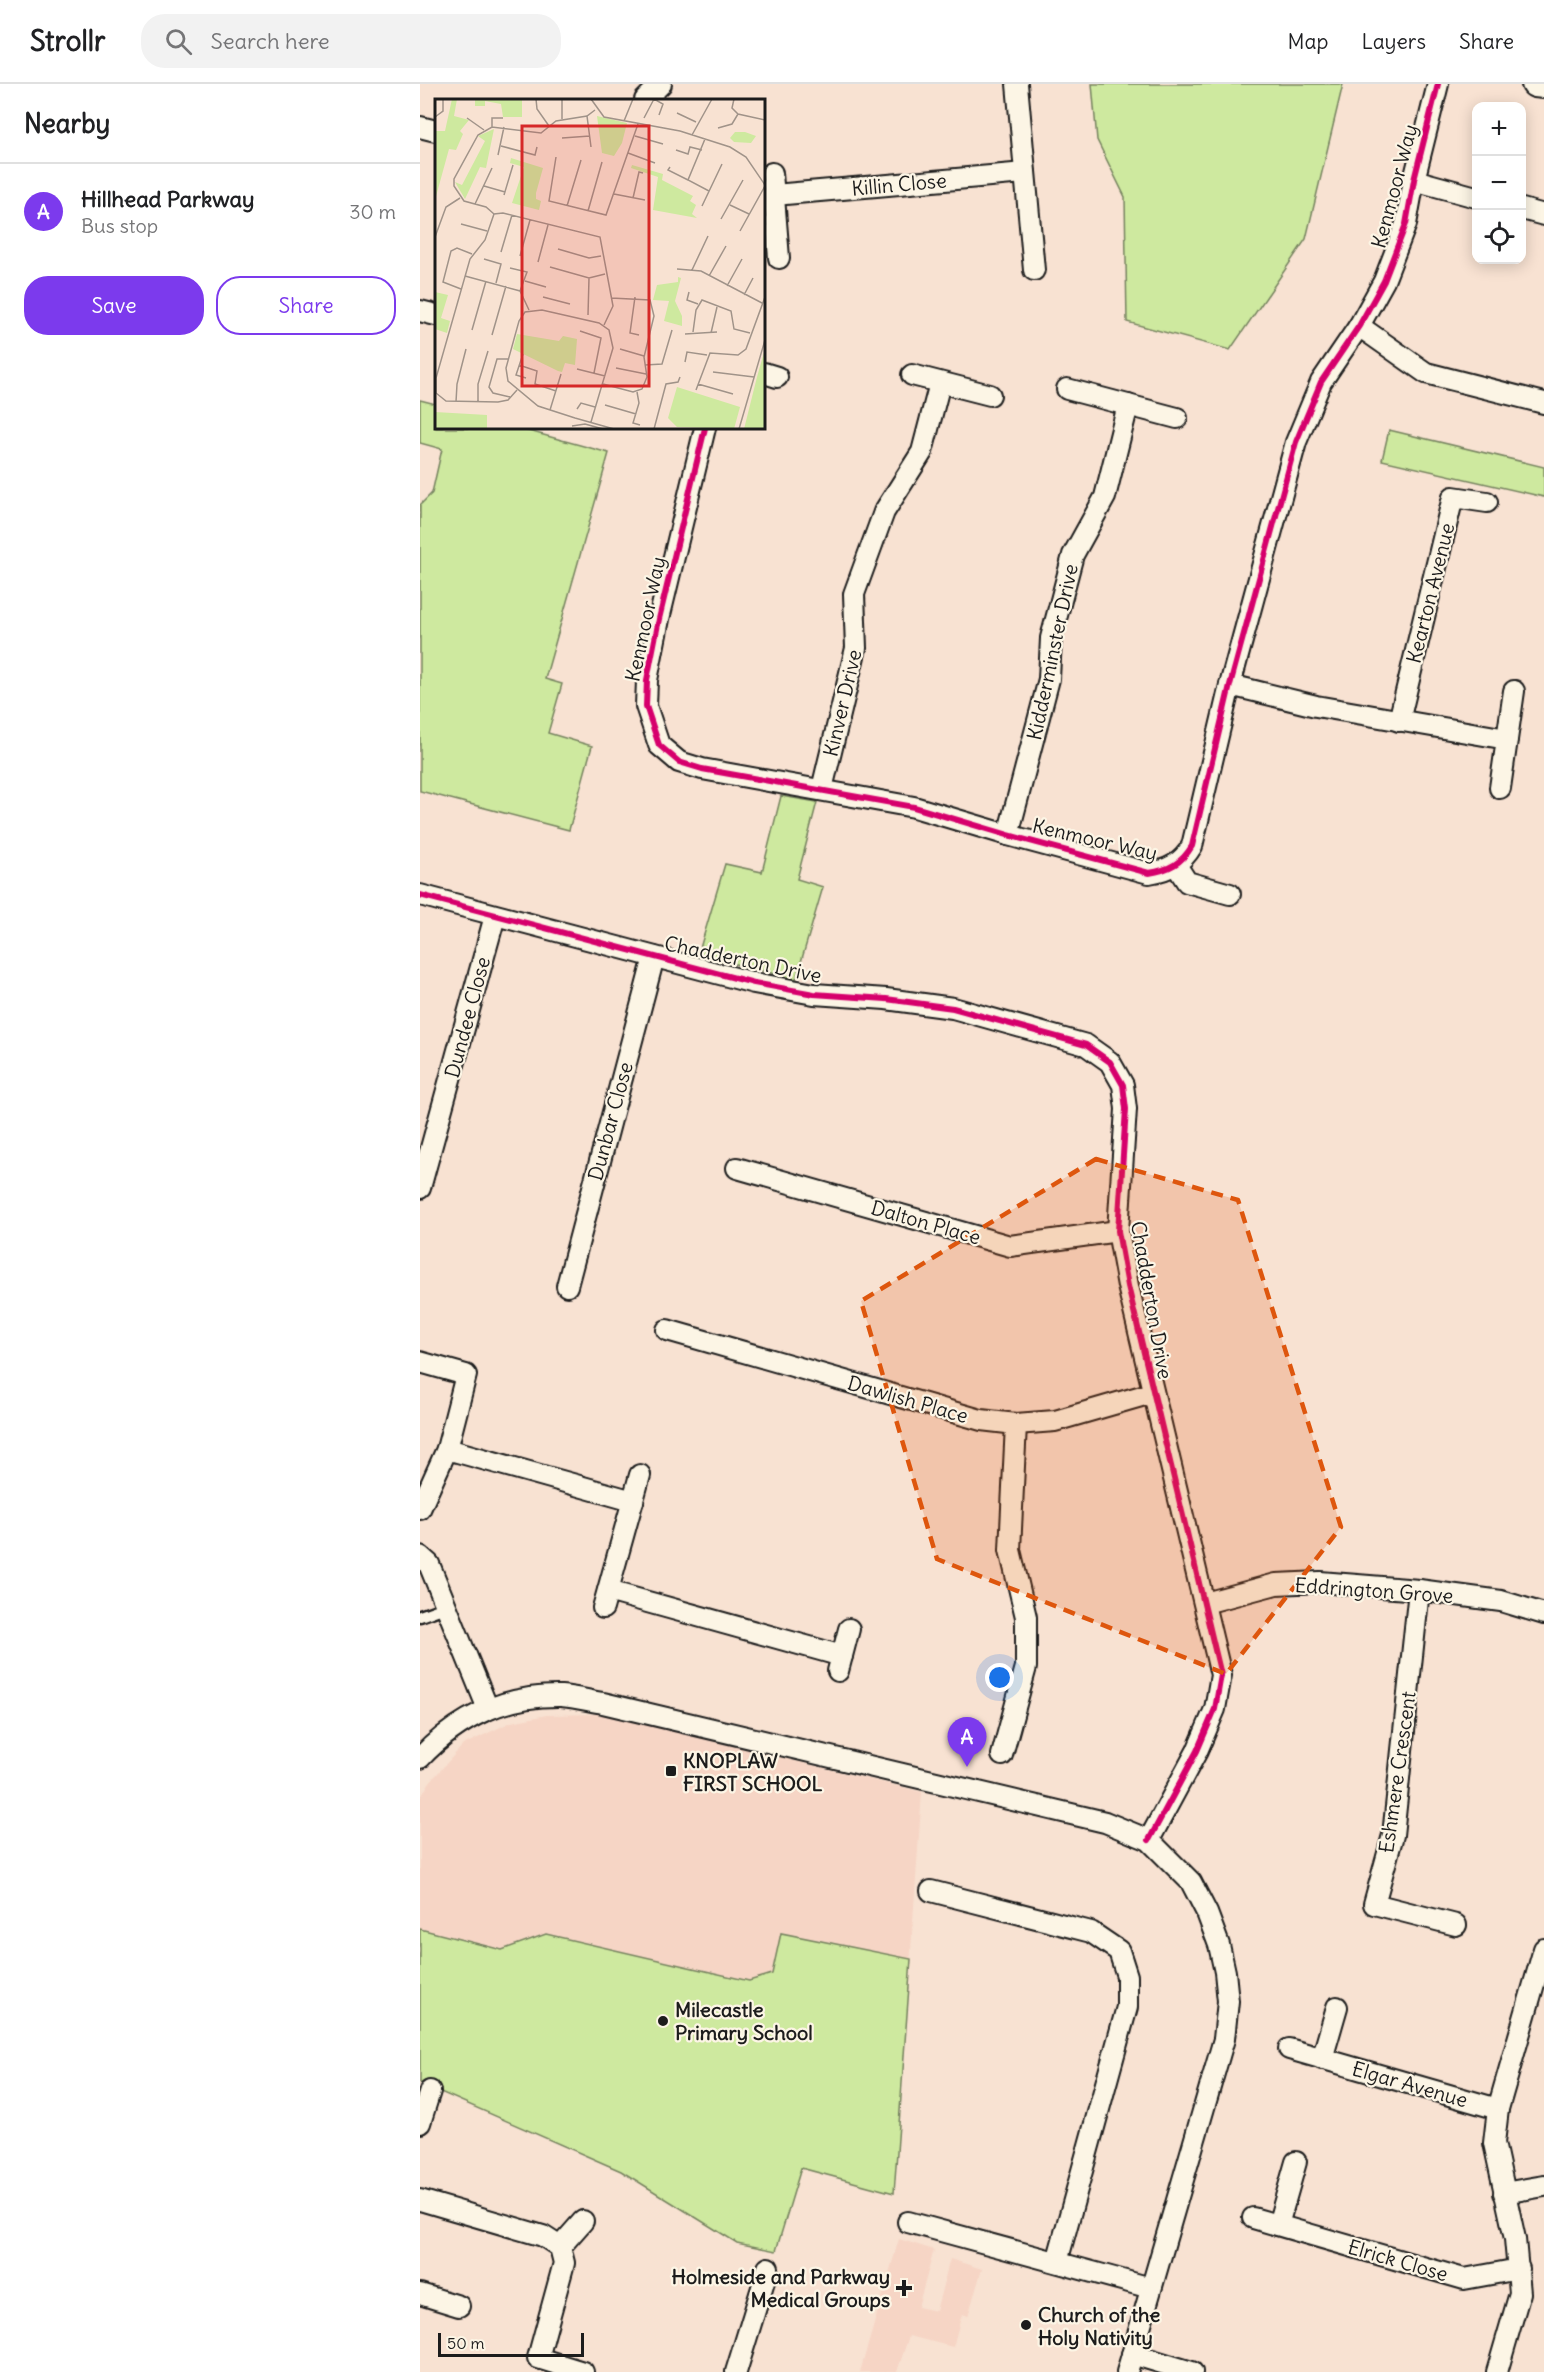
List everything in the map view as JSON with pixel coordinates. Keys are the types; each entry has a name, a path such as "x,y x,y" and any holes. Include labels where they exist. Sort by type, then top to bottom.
{"street":[{"path":"646,99 660,84"},
{"path":"1017,84 1035,270"},
{"name":"Kenmoor Way","path":"705,429 647,680 646,706 659,745 680,762 702,769 914,807 1149,873 1164,871 1176,865 1186,856 1192,846 1230,685 1296,442 1321,382 1359,326 1384,281 1406,224 1414,180 1438,84"},
{"path":"1535,84 1544,86"},
{"path":"420,128 435,131"},
{"path":"772,173 779,258"},
{"name":"Killin Close","path":"774,195 1025,173"},
{"path":"1414,180 1472,196"},
{"path":"1525,210 1544,215"},
{"path":"420,311 435,315"},
{"path":"1359,326 1426,373 1544,403"},
{"path":"912,375 990,395"},
{"name":"Kinver Drive","path":"822,789 856,648 854,594 884,512 922,452 940,383"},
{"path":"1067,389 1177,418"},
{"name":"Kidderminster Drive","path":"1008,835 1049,679 1051,638 1073,555 1105,497 1128,405"},
{"name":"Kearton Avenue","path":"1399,721 1453,497 1487,502"},
{"path":"1230,685 1316,706 1507,739"},
{"path":"1500,788 1514,691"},
{"name":"Kenmoor Way","path":"1176,865 1186,882 1230,894"},
{"name":"Chadderton Drive","path":"420,895 754,982 814,993 953,1008 1086,1045 1110,1062 1123,1085 1126,1109 1118,1231 1152,1393 1221,1675 1215,1709 1197,1751 1149,1840"},
{"name":"Dundee Close","path":"420,1188 495,916"},
{"name":"Dunbar Close","path":"567,1286 654,957"},
{"name":"Dalton Place","path":"737,1168 1010,1246 1118,1231"},
{"name":"Dawlish Place","path":"667,1330 981,1420 1016,1424 1054,1420 1152,1393"},
{"path":"420,1362 466,1375 447,1449 420,1509"},
{"path":"1002,1755 1026,1667 1026,1617 1010,1550 1016,1424"},
{"path":"447,1449 633,1501"},
{"path":"640,1475 606,1599 840,1663 849,1629"},
{"path":"420,1556 429,1564 444,1607 488,1709"},
{"name":"Eddrington Grove","path":"1205,1603 1276,1584 1320,1582 1419,1590 1501,1601 1544,1614"},
{"name":"Eshmere Crescent","path":"1419,1590 1393,1835 1374,1904 1456,1925"},
{"path":"420,1758 454,1726 488,1709 522,1699 562,1696 603,1703 1105,1822 1149,1840 1191,1882 1207,1912 1220,1945 1228,2001 1224,2038 1130,2363 1192,2372"},
{"path":"931,1891 1091,1932 1119,1951 1127,1976 1127,2007 1057,2262"},
{"path":"1497,2372 1520,2293 1515,2240 1494,2143 1498,2109 1544,1949"},
{"path":"1322,2059 1337,2007"},
{"name":"Elgar Avenue","path":"1289,2049 1498,2109"},
{"path":"420,2123 430,2091"},
{"path":"1278,2225 1296,2162"},
{"path":"1504,2193 1544,2186"},
{"path":"420,2200 543,2236 560,2247 564,2263 536,2365 583,2372"},
{"name":"Elrick Close","path":"1253,2218 1464,2280 1519,2270"},
{"path":"560,2247 583,2221"},
{"path":"908,2222 1151,2288"},
{"path":"736,2372 768,2268"},
{"path":"420,2294 459,2306"}],"lane":[{"path":"420,1616 444,1607"}],"highlighted area":[{"path":"1096,1159 1238,1200 1341,1527 1226,1674 937,1559 861,1301"}],"shaded area":[{"name":"Milecastle Primary School","path":"603,1714 922,1792 894,2193 801,2168 776,2251 737,2243 621,2171 420,2083 420,1799 429,1783 463,1745 511,1722 547,1715"},
{"name":"Holmeside and Parkway Medical Groups","path":"899,2239 934,2250 918,2307 936,2311 950,2259 982,2269 968,2316 962,2314 953,2347 909,2336 897,2372 860,2372"}],"green space":[{"path":"1092,84 1343,84 1306,239 1230,350 1127,322 1125,197 1097,140"},
{"path":"420,400 435,404 435,429 522,429 609,453 545,679 562,684 548,733 592,746 569,830 420,791 420,505 432,493 442,449 420,443"},
{"path":"1389,430 1544,467 1544,497 1382,460"},
{"path":"781,796 817,802 797,879 823,887 796,979 698,955 725,864 762,872"},
{"path":"420,1929 502,1950 546,1934 749,1981 772,1974 781,1933 911,1959 894,2193 801,2168 776,2251 737,2243 621,2171 420,2083"}],"cycle path":[{"path":"705,429 659,619 647,680 646,706 659,745 679,762 702,769 914,807 1149,873 1169,868 1184,857 1192,846 1230,685 1296,442 1321,382 1359,326 1384,281 1406,224 1414,180 1438,84"},
{"path":"420,895 754,983 814,994 886,999 953,1008 1086,1045 1110,1062 1123,1085 1126,1109 1118,1231 1128,1286 1221,1675 1215,1709 1197,1751 1149,1840"}],"place":[{"name":"Hillhead Parkway","path":"967,1767"},
{"name":"KNOPLAW FIRST SCHOOL","path":"671,1771"},
{"name":"Milecastle Primary School","path":"663,2021"},
{"name":"Holmeside and Parkway Medical Groups","path":"904,2288"},
{"name":"Church of the Holy Nativity","path":"1026,2325"}]}
